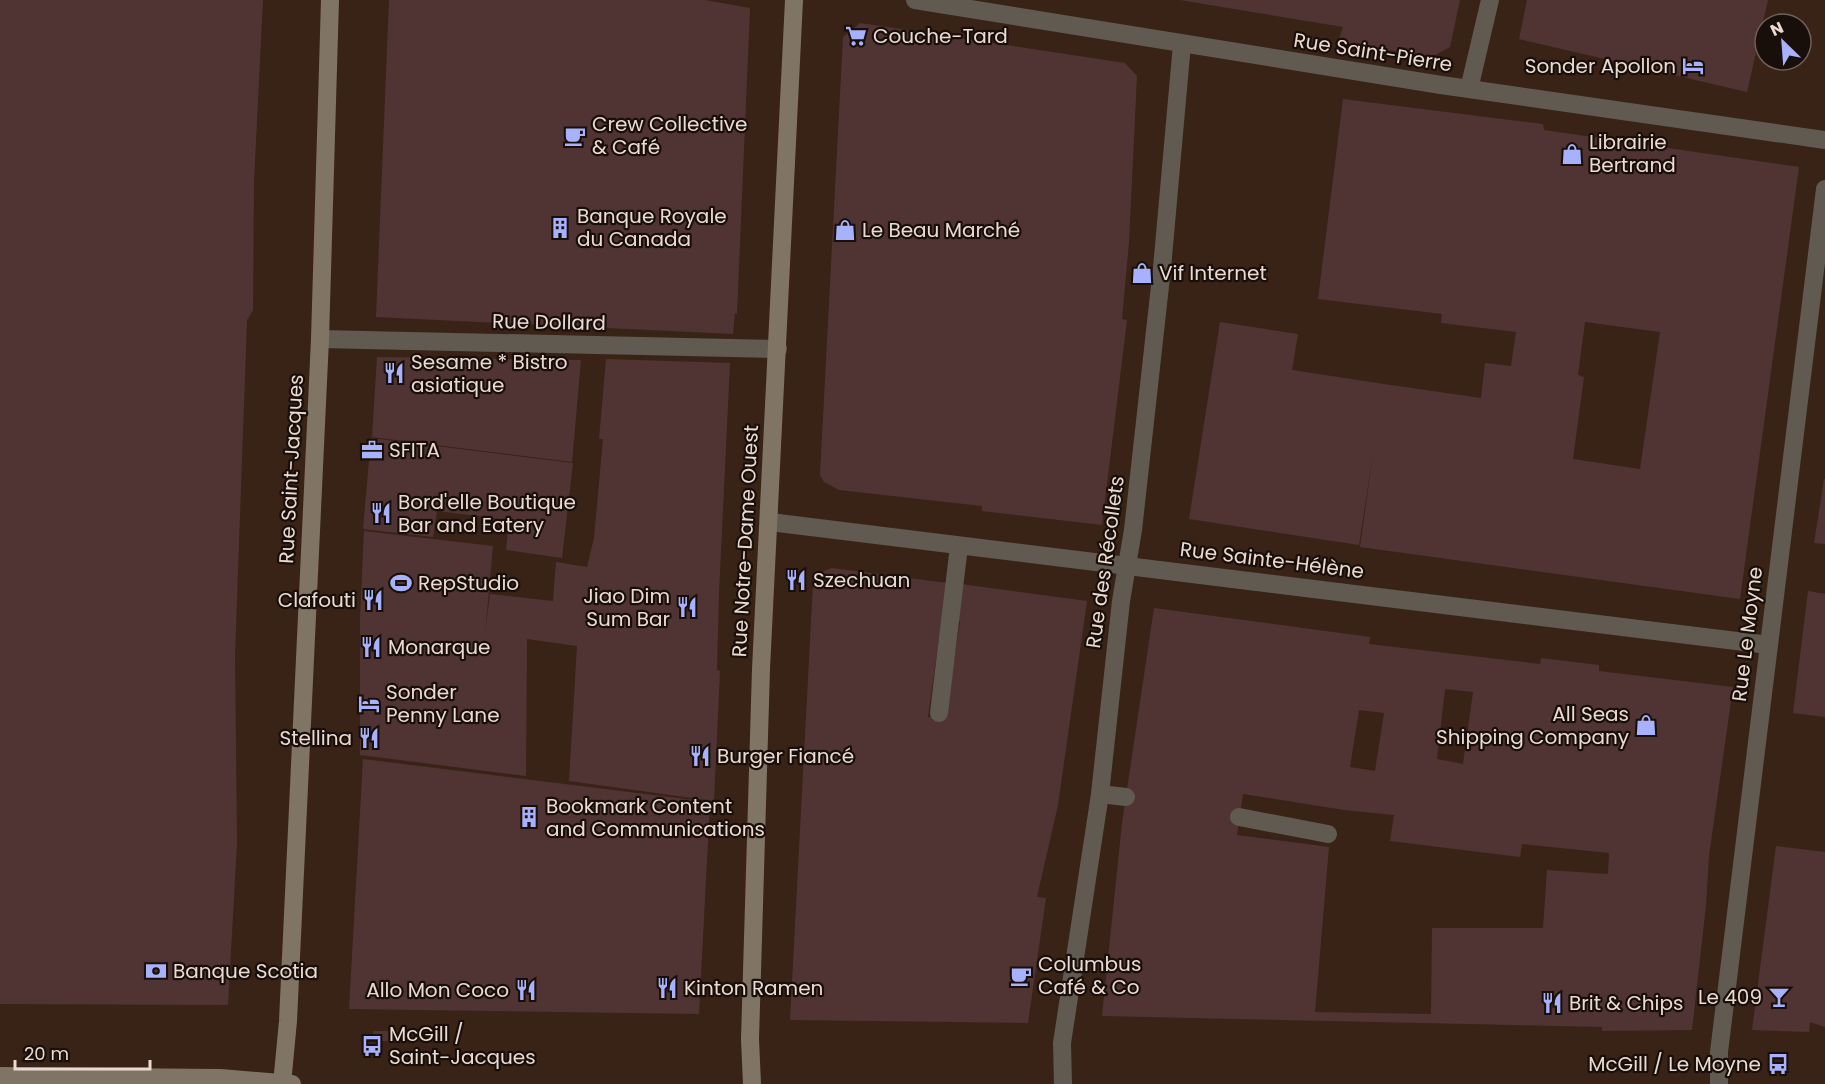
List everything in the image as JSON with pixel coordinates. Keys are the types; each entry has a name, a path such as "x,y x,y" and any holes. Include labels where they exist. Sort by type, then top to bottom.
{"street":[{"name":"Rue Saint-Jacques","path":"285,1084 320,339 330,0"},
{"name":"Rue Notre-Dame Ouest","path":"752,1084 750,1039 760,693 794,0"},
{"name":"Rue Saint-Pierre","path":"915,0 1469,89 1825,140"},
{"path":"1469,89 1490,0"},
{"name":"Rue des Récollets","path":"1063,1084 1062,1043 1100,794 1162,268 1182,44"},
{"name":"Rue Le Moyne","path":"1719,1084 1719,1052 1825,189"},
{"name":"Rue Dollard","path":"320,339 778,349"},
{"name":"Rue Sainte-Hélène","path":"770,522 1769,645"},
{"path":"939,713 958,546"},
{"path":"1100,794 1126,797"},
{"path":"1239,817 1328,834"},
{"path":"0,1076 220,1078 285,1084"}],"building":[{"path":"0,0 263,0 254,181 253,310 247,320 235,655 237,843 228,1005 0,1004"},
{"name":"Banque Royale du Canada","path":"389,0 705,0 750,8 737,314 735,313 733,334 376,317"},
{"path":"1180,0 1460,0 1450,47 1432,57 1338,42 1343,27"},
{"name":"Sonder Apollon","path":"1527,0 1768,0 1765,12 1753,12 1753,66 1747,92 1519,39"},
{"path":"860,23 1125,63 1137,76 1129,242 1122,319 1127,320 1102,525 982,511 982,506 839,490 824,482 820,475 843,37"},
{"path":"1343,99 1543,124 1544,130 1799,167 1740,599 1360,547 1374,447 1359,545 1189,519 1220,322 1298,334 1292,370 1384,384 1481,398 1485,363 1511,366 1516,332 1441,323 1442,314 1318,299","holes":["1585,322 1660,332 1640,469 1573,459 1584,377 1578,375"]},
{"path":"377,357 581,360 572,462 372,437"},
{"path":"606,359 730,363 719,593 717,670 720,671 714,801 569,781 577,646 527,639 526,776 360,755 360,618 364,531 493,546 485,634 490,594 553,601 556,562 587,567 594,538 603,439 599,439"},
{"path":"371,438 573,463 562,558 506,550 509,520 437,511 433,537 363,529"},
{"path":"1825,479 1825,544 1814,543"},
{"path":"832,568 947,583 928,717 945,719 960,622 955,621 961,584 1087,601 1058,805 1037,897 1046,898 1028,1023 790,1020 813,584 819,573"},
{"path":"1808,591 1825,594 1825,717 1793,713"},
{"path":"1154,608 1370,637 1369,644 1540,664 1541,658 1599,665 1599,671 1733,687 1709,856 1692,1030 1602,1031 1602,1027 1102,1016 1122,823","holes":["1445,689 1473,692 1463,764 1437,759","1359,710 1384,713 1375,771 1350,767","1243,794 1344,810 1394,815 1390,841 1520,857 1522,844 1609,853 1608,874 1547,870 1543,928 1432,928 1431,1014 1315,1012 1329,847 1237,835"]},
{"path":"363,759 710,802 699,1014 349,1009"},
{"path":"1776,846 1825,852 1825,1027 1810,1022 1809,1032 1752,1030"},
{"path":"373,1031 398,1031 398,1041 373,1041"}],"place":[{"name":"Couche-Tard","path":"856,36"},
{"name":"Sonder Apollon","path":"1693,66"},
{"name":"Crew Collective & Café","path":"575,136"},
{"name":"Librairie Bertrand","path":"1572,154"},
{"name":"Banque Royale du Canada","path":"560,228"},
{"name":"Le Beau Marché","path":"845,230"},
{"name":"Vif Internet","path":"1142,273"},
{"name":"Sesame * Bistro asiatique","path":"394,373"},
{"name":"SFITA","path":"372,450"},
{"name":"Bord'elle Boutique Bar and Eatery","path":"381,513"},
{"name":"Szechuan","path":"796,580"},
{"name":"RepStudio","path":"401,583"},
{"name":"Clafouti","path":"373,600"},
{"name":"Jiao Dim Sum Bar","path":"687,607"},
{"name":"Monarque","path":"371,647"},
{"name":"Sonder Penny Lane","path":"369,704"},
{"name":"All Seas Shipping Company","path":"1646,725"},
{"name":"Stellina","path":"369,738"},
{"name":"Burger Fiancé","path":"700,756"},
{"name":"Bookmark Content and Communications","path":"529,817"},
{"name":"Banque Scotia","path":"156,971"},
{"name":"Columbus Café & Co","path":"1021,976"},
{"name":"Kinton Ramen","path":"667,988"},
{"name":"Allo Mon Coco","path":"526,990"},
{"name":"Le 409","path":"1779,997"},
{"name":"Brit & Chips","path":"1552,1003"},
{"name":"McGill / Saint-Jacques","path":"372,1046"},
{"name":"McGill / Le Moyne","path":"1778,1064"}]}
